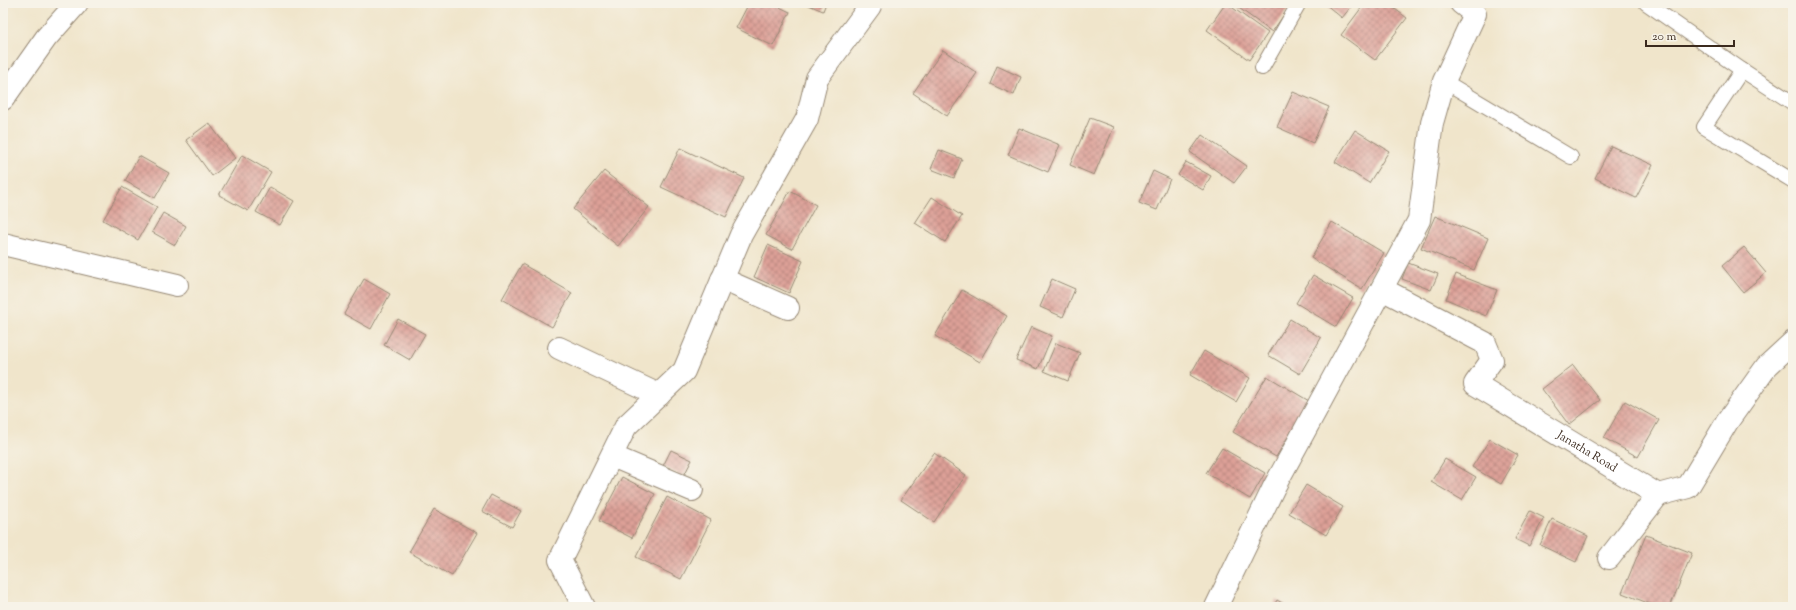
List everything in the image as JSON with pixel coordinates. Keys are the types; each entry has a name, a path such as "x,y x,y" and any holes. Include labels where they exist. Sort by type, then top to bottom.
{"street":[{"path":"3,100 46,38 77,3"},
{"path":"584,607 560,560 626,426 684,371 741,235 807,119 817,78 870,6 870,3"},
{"path":"1216,607 1274,487 1419,220 1432,122 1444,81 1475,7"},
{"path":"3,244 177,285"},
{"path":"722,279 788,308"},
{"name":"Janatha Road","path":"1382,289 1485,343 1492,360 1475,384 1658,495"},
{"path":"1609,558 1658,495 1688,487 1727,422 1767,366 1793,342"},
{"path":"559,348 659,395"},
{"path":"612,456 692,490"}],"lane":[{"path":"1262,68 1299,3"},
{"path":"1646,3 1742,70 1793,103"},
{"path":"1742,70 1704,126 1793,181"},
{"path":"1444,81 1571,156"}],"building":[{"path":"749,3 771,3 790,12 773,46 736,28"},
{"path":"804,3 826,3 823,11"},
{"path":"1226,3 1268,33 1249,60 1207,30"},
{"path":"1232,3 1292,3 1272,32"},
{"path":"1324,3 1354,3 1342,18"},
{"path":"1365,3 1387,3 1407,18 1375,60 1341,35"},
{"path":"943,50 977,73 947,116 913,93"},
{"path":"997,66 1021,77 1014,95 990,84"},
{"path":"1293,92 1329,107 1313,143 1277,127"},
{"path":"1090,118 1114,127 1094,175 1070,165"},
{"path":"209,123 235,158 212,176 186,140"},
{"path":"1019,128 1060,145 1048,172 1008,155"},
{"path":"1355,130 1389,151 1369,183 1335,162"},
{"path":"1202,135 1247,166 1234,183 1190,152"},
{"path":"1611,146 1653,165 1636,198 1595,178"},
{"path":"680,148 744,178 726,217 661,187"},
{"path":"939,150 962,159 954,178 931,169"},
{"path":"242,155 271,172 248,211 219,195"},
{"path":"139,156 169,173 155,198 125,181"},
{"path":"1186,162 1211,176 1203,190 1178,175"},
{"path":"604,171 649,207 618,246 573,209"},
{"path":"1153,171 1170,179 1157,210 1139,203"},
{"path":"122,187 157,207 138,240 103,220"},
{"path":"270,187 294,201 280,225 256,212"},
{"path":"790,191 816,205 792,249 766,235"},
{"path":"932,197 962,216 945,242 915,223"},
{"path":"163,213 186,226 175,245 152,232"},
{"path":"1435,216 1488,238 1474,270 1421,248"},
{"path":"1332,222 1384,253 1362,289 1311,258"},
{"path":"768,245 803,261 789,293 754,277"},
{"path":"1744,247 1766,273 1743,292 1722,266"},
{"path":"1408,263 1438,274 1431,290 1402,279"},
{"path":"522,264 572,293 552,327 502,299"},
{"path":"1456,274 1497,290 1486,316 1446,299"},
{"path":"1313,275 1353,298 1336,327 1296,303"},
{"path":"364,279 390,294 371,329 344,314"},
{"path":"1052,279 1075,289 1063,317 1040,307"},
{"path":"962,290 1007,316 980,362 935,336"},
{"path":"398,319 425,334 410,360 384,345"},
{"path":"1290,319 1321,338 1300,374 1268,355"},
{"path":"1031,327 1052,336 1038,369 1016,360"},
{"path":"1056,343 1080,353 1068,381 1044,371"},
{"path":"1204,351 1250,378 1236,402 1190,375"},
{"path":"1573,365 1600,400 1569,425 1542,389"},
{"path":"1267,376 1309,401 1276,457 1233,432"},
{"path":"1625,401 1659,420 1638,457 1604,438"},
{"path":"1490,439 1518,455 1501,484 1472,467"},
{"path":"1222,448 1265,473 1250,499 1206,473"},
{"path":"671,450 692,460 683,477 663,466"},
{"path":"934,453 966,475 934,522 901,500"},
{"path":"1445,459 1476,477 1462,500 1431,482"},
{"path":"622,477 655,494 632,538 599,521"},
{"path":"1306,485 1343,507 1326,535 1289,513"},
{"path":"491,495 521,511 512,527 482,511"},
{"path":"667,497 711,520 681,579 636,557"},
{"path":"434,509 477,533 452,576 409,552"},
{"path":"1530,511 1544,518 1529,546 1515,539"},
{"path":"1552,519 1588,536 1576,562 1540,545"},
{"path":"1646,535 1692,553 1670,607 1658,607 1622,593"},
{"path":"1277,600 1289,607 1273,607"}]}
